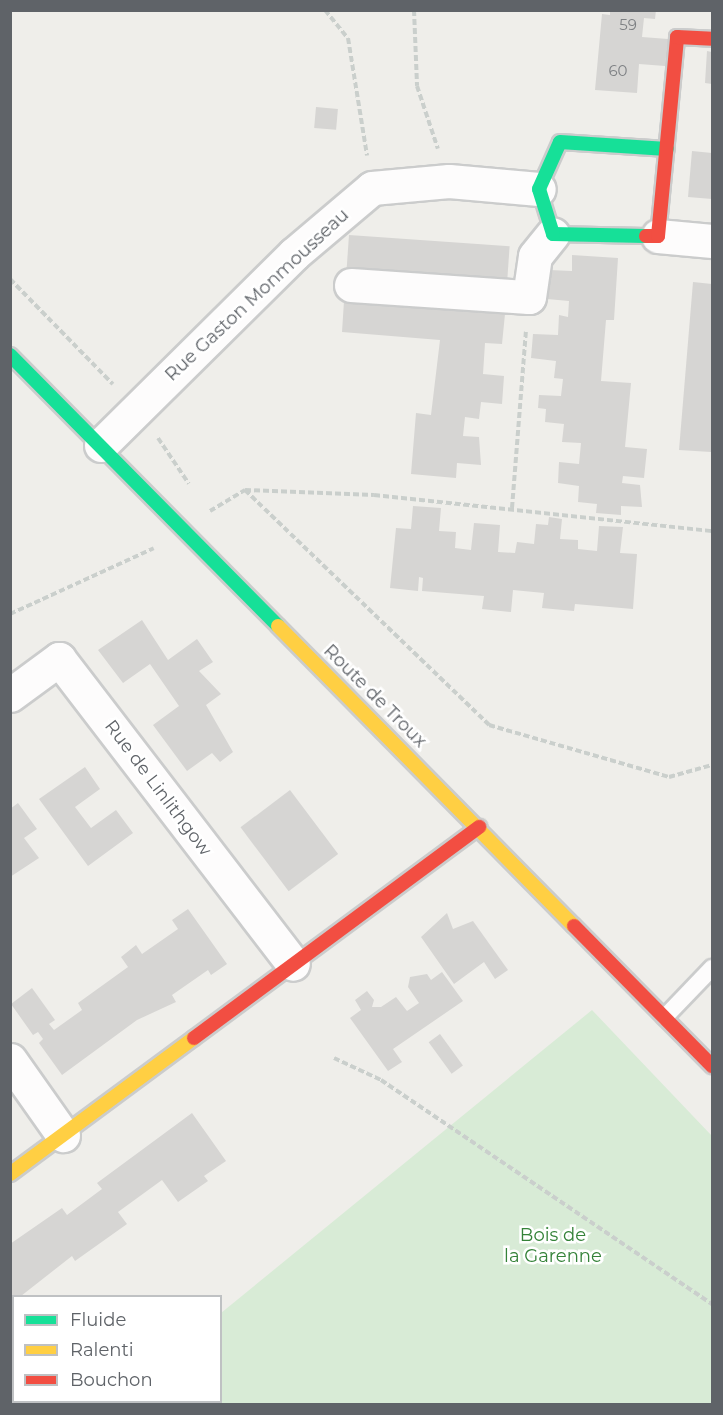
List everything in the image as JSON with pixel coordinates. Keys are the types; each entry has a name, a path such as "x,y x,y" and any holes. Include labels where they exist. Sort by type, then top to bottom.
{"street":[{"path":"658,236 677,36 712,39"},
{"path":"553,234 539,189 560,142 667,149"},
{"path":"372,188 449,181 539,189"},
{"name":"Rue Gaston Monmousseau","path":"100,445 294,254 372,188"},
{"path":"553,234 658,236 712,242"},
{"path":"351,285 529,297 535,256 553,234"},
{"name":"Route de Troux","path":"10,355 183,527 712,1066"},
{"name":"Rue de Linlithgow","path":"10,695 59,659 293,964"},
{"path":"10,1174 479,827"},
{"path":"10,1060 63,1135"}],"lane":[{"path":"665,1017 712,968"}],"path":[{"path":"324,10 348,38 372,188"},
{"path":"414,10 417,87 449,181"},
{"path":"512,508 529,297"},
{"path":"245,490 489,725 669,777 712,765"},
{"path":"10,614 153,549 183,527 245,490 512,508 712,531"},
{"path":"334,1058 381,1080 712,1304"}],"green space":[{"name":"Bois de la Garenne","path":"592,1010 712,1136 712,1404 109,1404 222,1403 222,1312"}],"building":[{"path":"610,10 656,10 655,19 644,18 642,37 668,39 665,66 639,64 637,93 595,90 602,14 610,15"},
{"path":"707,51 712,52 712,84 705,83"},
{"path":"316,107 338,109 336,130 314,128"},
{"path":"692,151 712,153 712,199 688,197"},
{"path":"349,235 510,246 507,278 347,267"},
{"path":"572,255 618,258 614,320 606,320 601,381 631,383 625,447 647,449 644,478 623,476 622,483 640,485 642,507 621,506 621,515 596,513 597,504 578,502 579,486 558,483 559,462 579,464 581,443 562,442 564,424 545,422 546,409 538,408 539,395 561,396 563,379 554,378 556,361 531,358 533,334 558,335 559,315 568,317 569,301 547,299 549,270 572,271"},
{"path":"693,282 712,284 711,452 679,450"},
{"path":"344,301 505,314 502,344 485,343 483,374 504,376 502,404 481,402 479,419 465,417 463,436 479,437 481,465 457,463 456,478 411,474 416,413 431,415 440,340 342,332"},
{"path":"413,506 441,508 439,531 456,532 455,548 471,550 474,523 500,525 498,552 515,553 517,542 534,544 536,524 548,525 549,517 562,519 560,539 578,540 578,549 597,551 599,526 623,527 620,553 637,554 633,609 575,604 574,611 542,608 544,593 513,590 511,612 482,609 484,596 422,591 423,578 419,577 418,591 390,588 396,528 411,529"},
{"path":"142,620 168,660 197,639 213,662 199,671 221,694 206,705 233,752 220,762 212,753 187,771 153,725 179,706 150,664 123,683 98,650"},
{"path":"85,767 100,789 75,807 91,828 116,810 133,833 88,866 39,799"},
{"path":"290,790 338,854 289,891 240,827"},
{"path":"18,803 37,829 24,838 39,858 10,877 10,809"},
{"path":"188,909 227,964 211,975 208,970 172,995 176,1002 137,1020 62,1075 39,1043 43,1039 38,1032 33,1035 11,1004 32,988 55,1020 49,1024 54,1030 82,1010 78,1003 128,967 121,957 136,945 142,954 178,929 172,920"},
{"path":"447,913 453,929 473,921 508,970 495,979 484,962 454,984 421,937"},
{"path":"442,972 463,1001 393,1049 402,1062 388,1071 350,1018 361,1010 355,1000 367,991 374,1000 372,1007 381,1007 396,997 407,1011 419,1003 408,987 410,977 427,974 431,980"},
{"path":"440,1034 463,1066 452,1074 429,1042"},
{"path":"192,1113 226,1161 204,1176 208,1181 178,1202 162,1180 118,1212 127,1224 75,1261 72,1256 22,1295 12,1295 10,1307 10,1244 62,1208 67,1215 102,1189 97,1183"}],"traffic: fast":[{"path":"646,236 553,234 539,189 560,142 667,149"},
{"path":"10,355 278,626"}],"traffic: slow":[{"path":"278,626 574,926"},
{"path":"10,1174 194,1038"}],"traffic: jam":[{"path":"646,236 658,236 677,37 712,39"},
{"path":"194,1038 479,827"},
{"path":"574,926 712,1066"}]}
